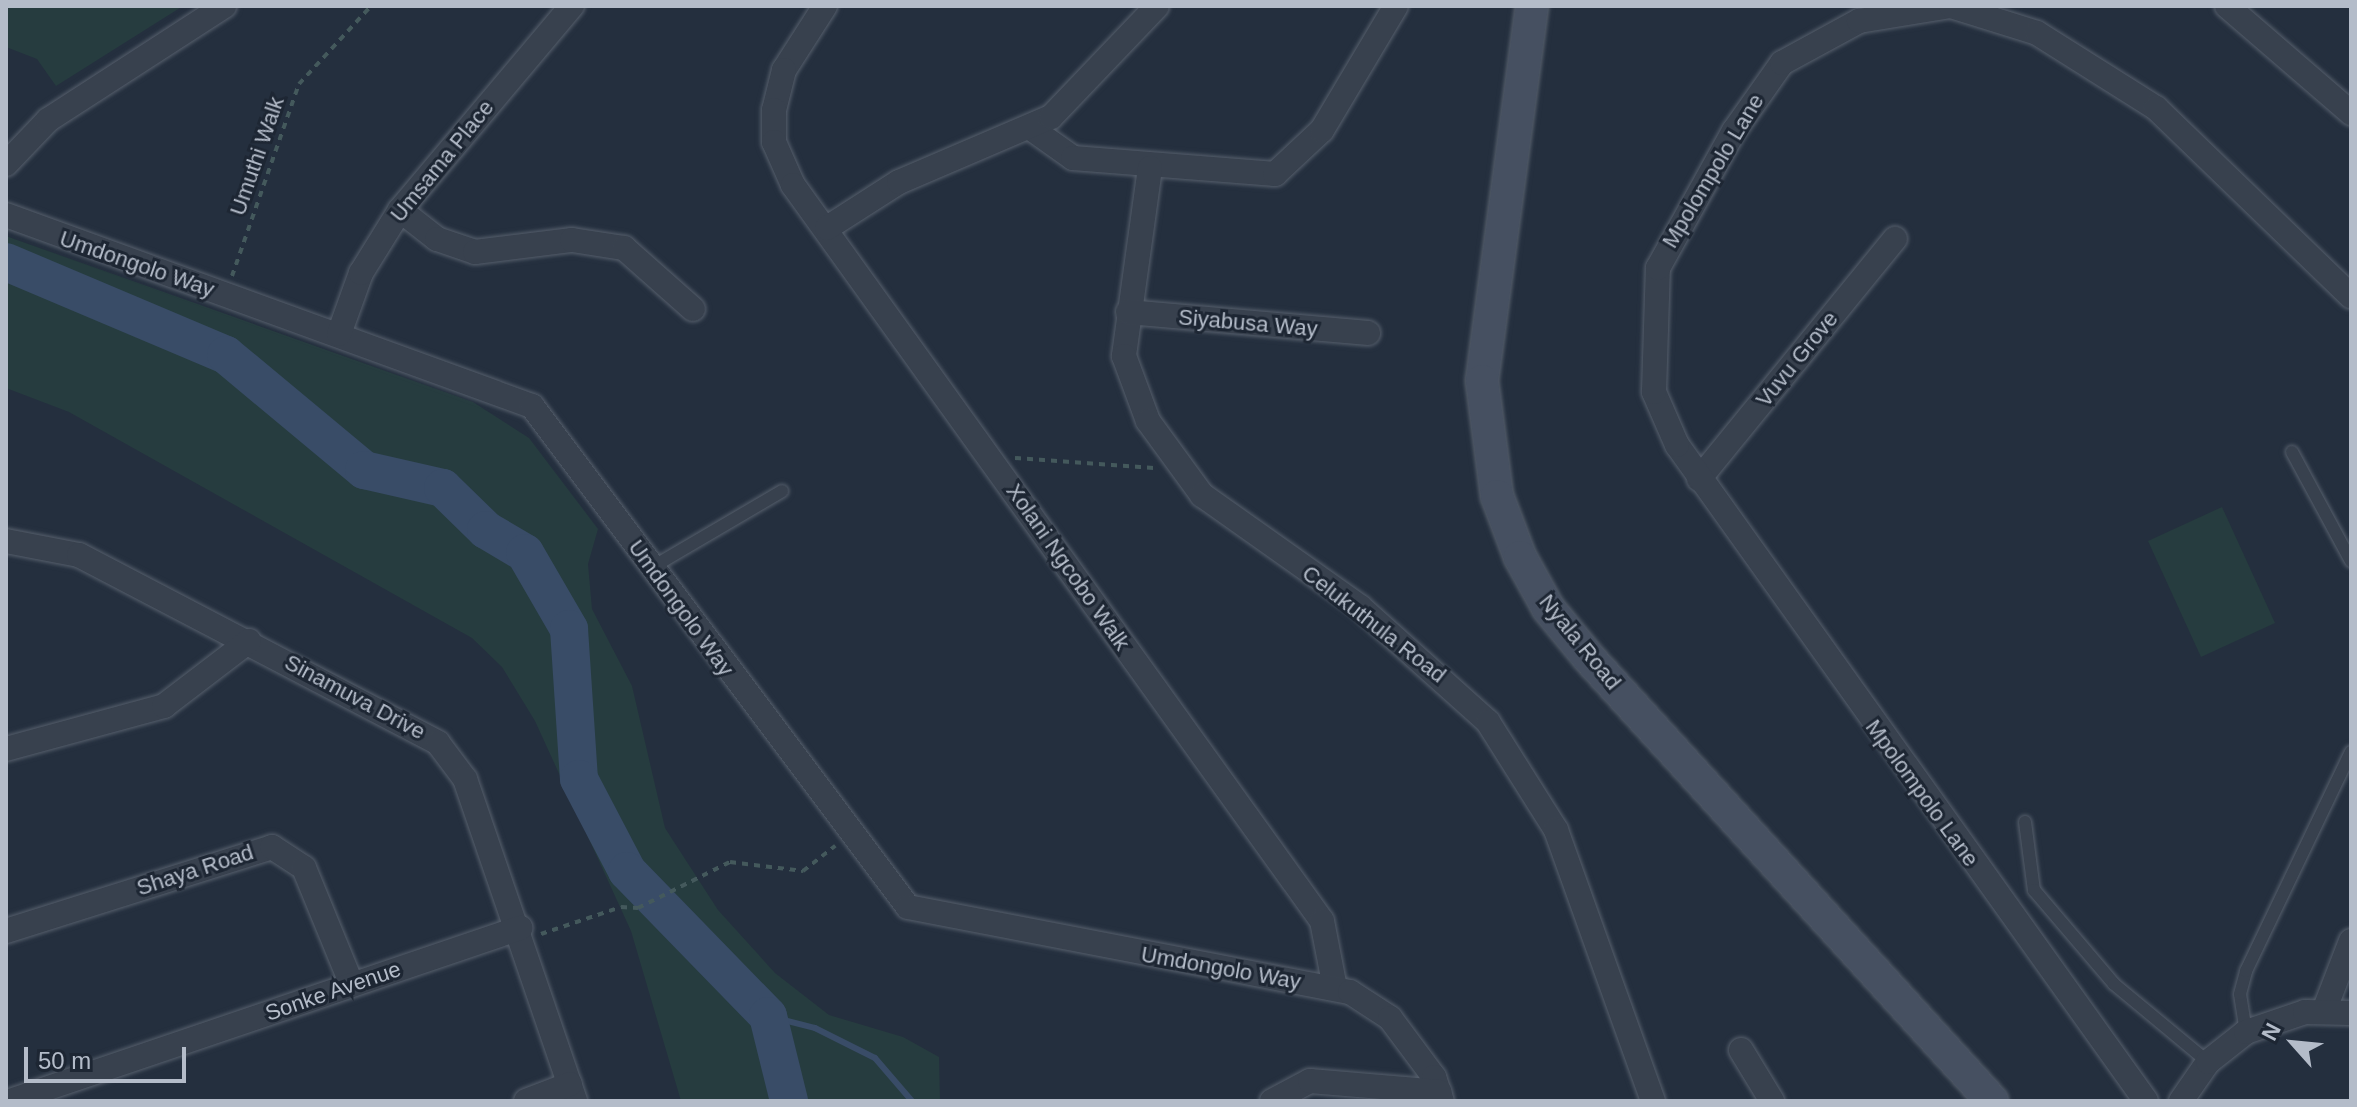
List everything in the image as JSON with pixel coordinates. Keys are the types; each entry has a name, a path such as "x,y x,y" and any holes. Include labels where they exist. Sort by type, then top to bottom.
{"street":[{"path":"6,164 48,120 224,6"},
{"name":"Umsama Place","path":"339,334 361,273 400,210 572,6"},
{"name":"Xolani Ngcobo Walk","path":"825,6 784,70 774,142 793,185 827,228 1322,921 1335,988"},
{"path":"827,228 899,182 1032,129 1157,6"},
{"path":"1032,129 1058,154 1150,168 1275,174 1322,130 1396,6"},
{"name":"Nyala Road","path":"1532,6 1482,381 1494,481 1520,557 1548,608 1589,658 1992,1101"},
{"name":"Mpolompolo Lane","path":"2146,1101 1699,479 1654,392 1658,268 1734,131 1782,63 1859,21 1951,6 1989,13 2073,53 2156,108 2351,296"},
{"path":"2227,6 2351,113"},
{"name":"Celukuthula Road","path":"1150,168 1124,356 1132,392 1181,470 1217,508 1360,607 1488,722 1556,830 1653,1101"},
{"path":"400,210 437,239 475,252 572,240 624,248 693,309"},
{"name":"Umdongolo Way","path":"6,215 532,406 895,895 920,914 1335,988"},
{"name":"Vuvu Grove","path":"1699,479 1895,239"},
{"name":"Siyabusa Way","path":"1128,312 1368,333"},
{"name":"Sinamuva Drive","path":"6,541 79,555 249,641 438,743 465,779 522,934 572,1092"},
{"path":"6,749 164,706 249,641"},
{"name":"Shaya Road","path":"6,931 272,847 304,868 352,985"},
{"name":"Sonke Avenue","path":"10,1101 352,985 522,934"},
{"path":"2324,1011 2351,941"},
{"path":"1335,988 1390,1018 1441,1096"},
{"path":"2181,1101 2208,1062 2246,1032 2324,1011 2351,1013"},
{"path":"1741,1050 1772,1101"},
{"path":"1272,1101 1310,1081 1441,1096"},
{"path":"526,1101 572,1092"}],"lane":[{"path":"2292,452 2351,561"},
{"path":"651,568 782,491"},
{"path":"2246,1032 2240,994 2246,971 2351,752"},
{"path":"2025,822 2034,890 2114,984 2208,1062"}],"path":[{"name":"Umuthi Walk","path":"225,293 299,84 371,6"},
{"path":"989,456 1181,470"},
{"path":"522,934 621,907 638,908 689,889 730,862 803,871 850,835"}],"green space":[{"path":"6,6 183,6 56,86 37,59 6,47"},
{"path":"6,236 473,402 529,438 598,529 588,564 592,609 632,686 665,828 718,910 775,973 829,1015 903,1037 939,1057 940,1101 681,1101 631,931 535,721 502,667 472,638 69,412 6,388"},
{"path":"2222,507 2275,623 2201,657 2148,541"}],"waterway":[{"path":"6,262 226,355 364,470 443,488 486,530 525,553 569,629 579,779 627,871 768,1016 789,1101"},
{"path":"768,1016 815,1028 875,1058 912,1101"}]}
